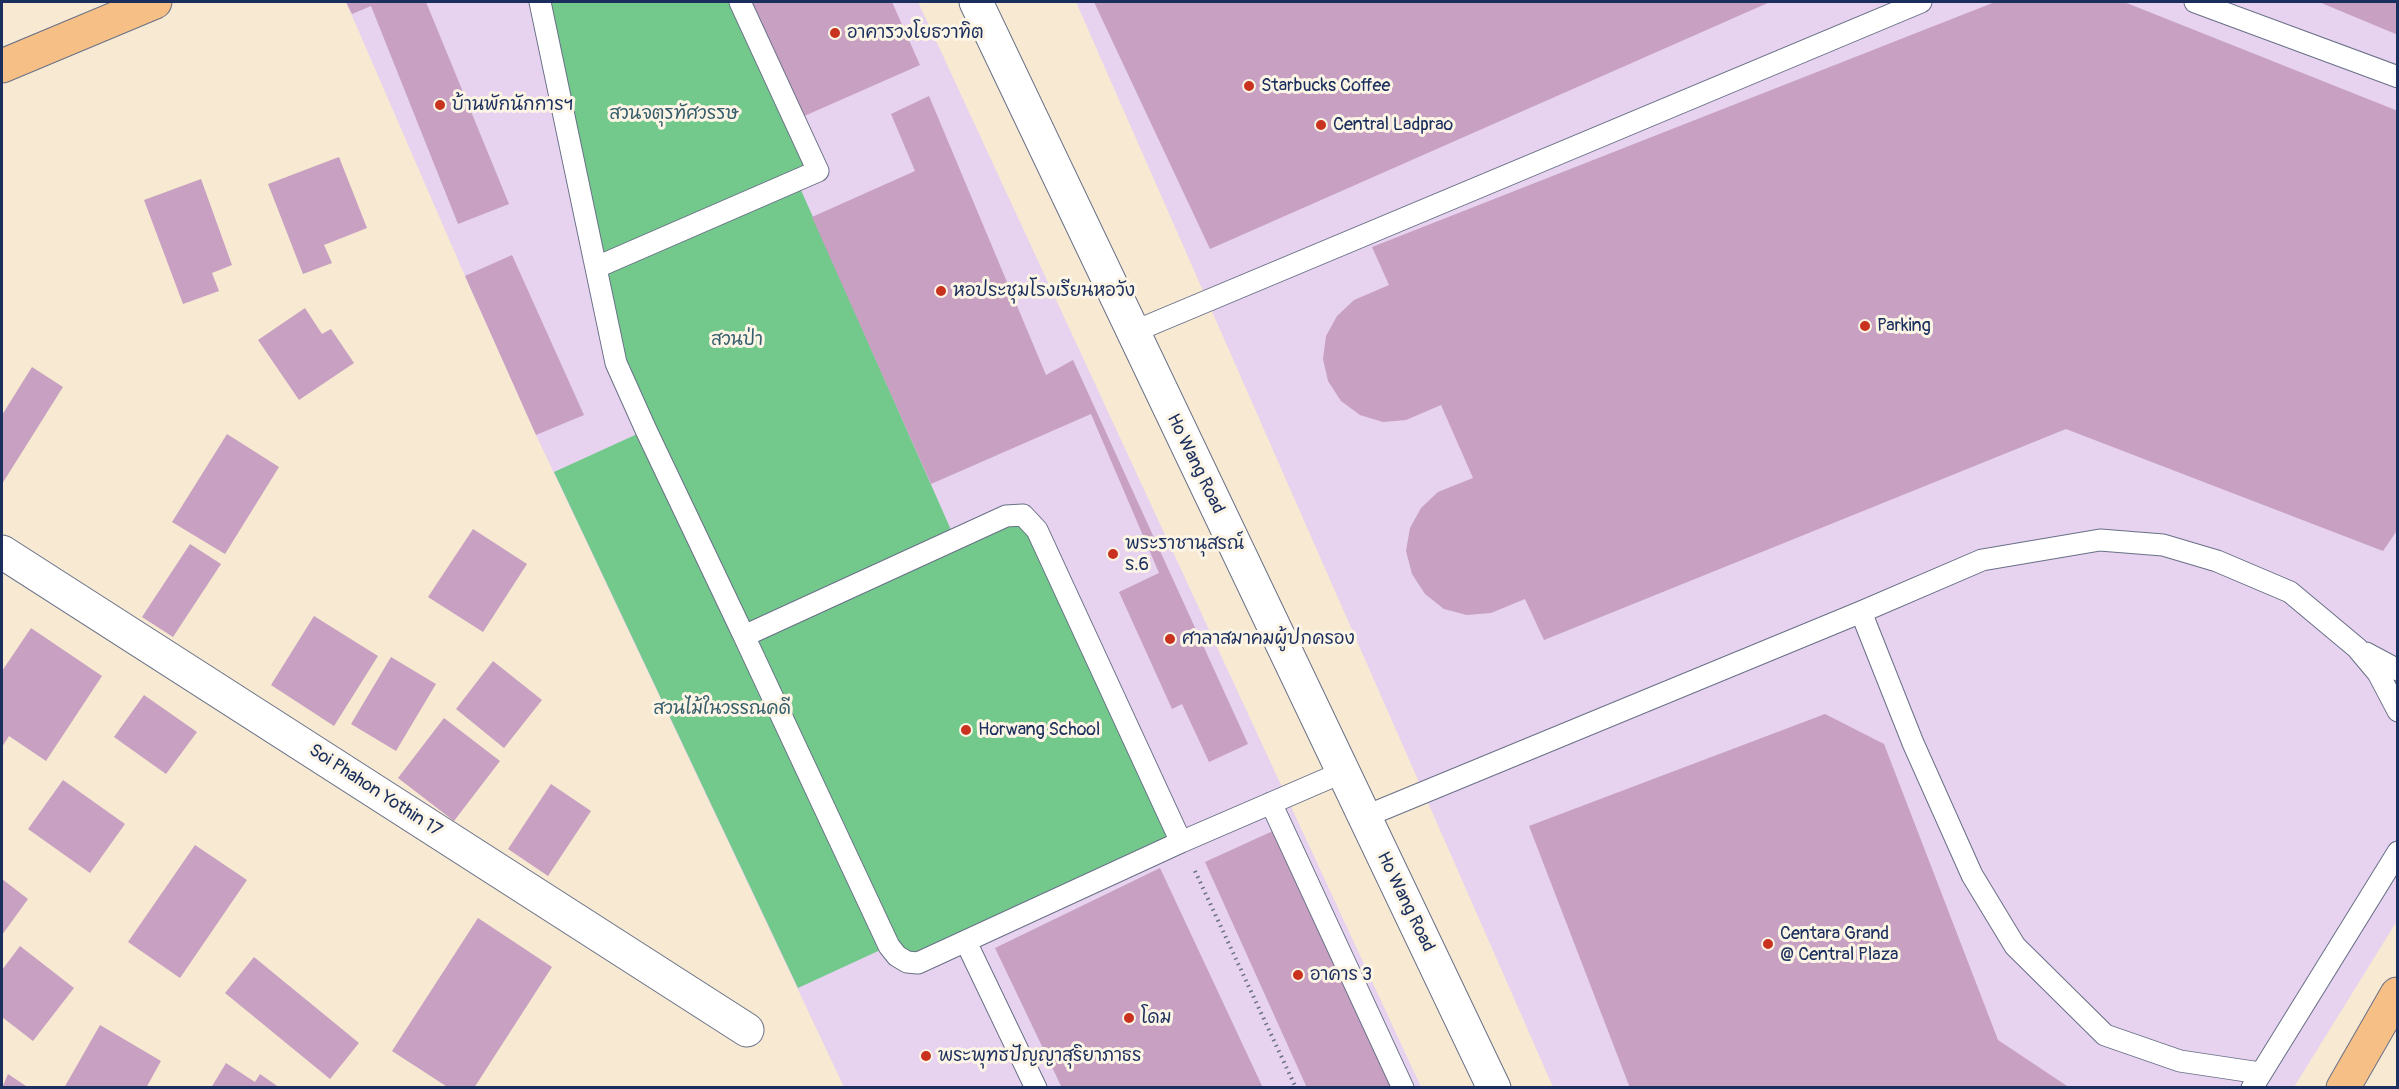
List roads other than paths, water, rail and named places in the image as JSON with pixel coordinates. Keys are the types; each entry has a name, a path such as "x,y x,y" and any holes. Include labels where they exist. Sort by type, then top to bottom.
{"main road":[{"path":"2,66 155,2"},
{"path":"2343,1088 2397,994"}],"street":[{"name":"Ho Wang Road","path":"976,2 1494,1088"},
{"name":"Soi Phahon Yothin 17","path":"2,552 747,1030"}],"lane":[{"path":"540,2 616,363 889,946 897,956 907,962 918,963 1181,842 1343,772"},
{"path":"597,267 818,171 740,2"},
{"path":"1133,332 1921,2"},
{"path":"2195,2 2397,77"},
{"path":"744,636 1006,516 1023,515 1037,530 1181,842"},
{"path":"1364,817 1982,560 2100,540 2163,545 2217,561 2290,592 2357,648 2378,673 2397,711"},
{"path":"1861,612 1912,743 1972,875 2015,946 2105,1035 2180,1061 2256,1080 2397,852"},
{"path":"2357,648 2397,670"},
{"path":"1271,803 1403,1088"},
{"path":"966,942 1036,1088"}],"place":[{"name":"อาคารวงโยธวาทิต","path":"835,33"},
{"name":"Starbucks Coffee","path":"1249,86"},
{"name":"บ้านพักนักการฯ","path":"440,105"},
{"name":"Central Ladprao","path":"1321,125"},
{"name":"หอประชุมโรงเรียนหอวัง","path":"941,291"},
{"name":"Parking","path":"1865,326"},
{"name":"พระราชานุสรณ์ ร.6","path":"1113,554"},
{"name":"ศาลาสมาคมผู้ปกครอง","path":"1170,639"},
{"name":"Horwang School","path":"966,730"},
{"name":"Centara Grand @ Central Plaza","path":"1768,944"},
{"name":"อาคาร 3","path":"1298,975"},
{"name":"โดม","path":"1129,1018"},
{"name":"พระพุทธปัญญาสุริยาภาธร","path":"926,1056"}],"park label":[{"name":"สวนจตุรทัศวรรษ","path":"674,114"},
{"name":"สวนป่า","path":"737,340"},
{"name":"สวนไม้ในวรรณคดี","path":"722,709"}]}
